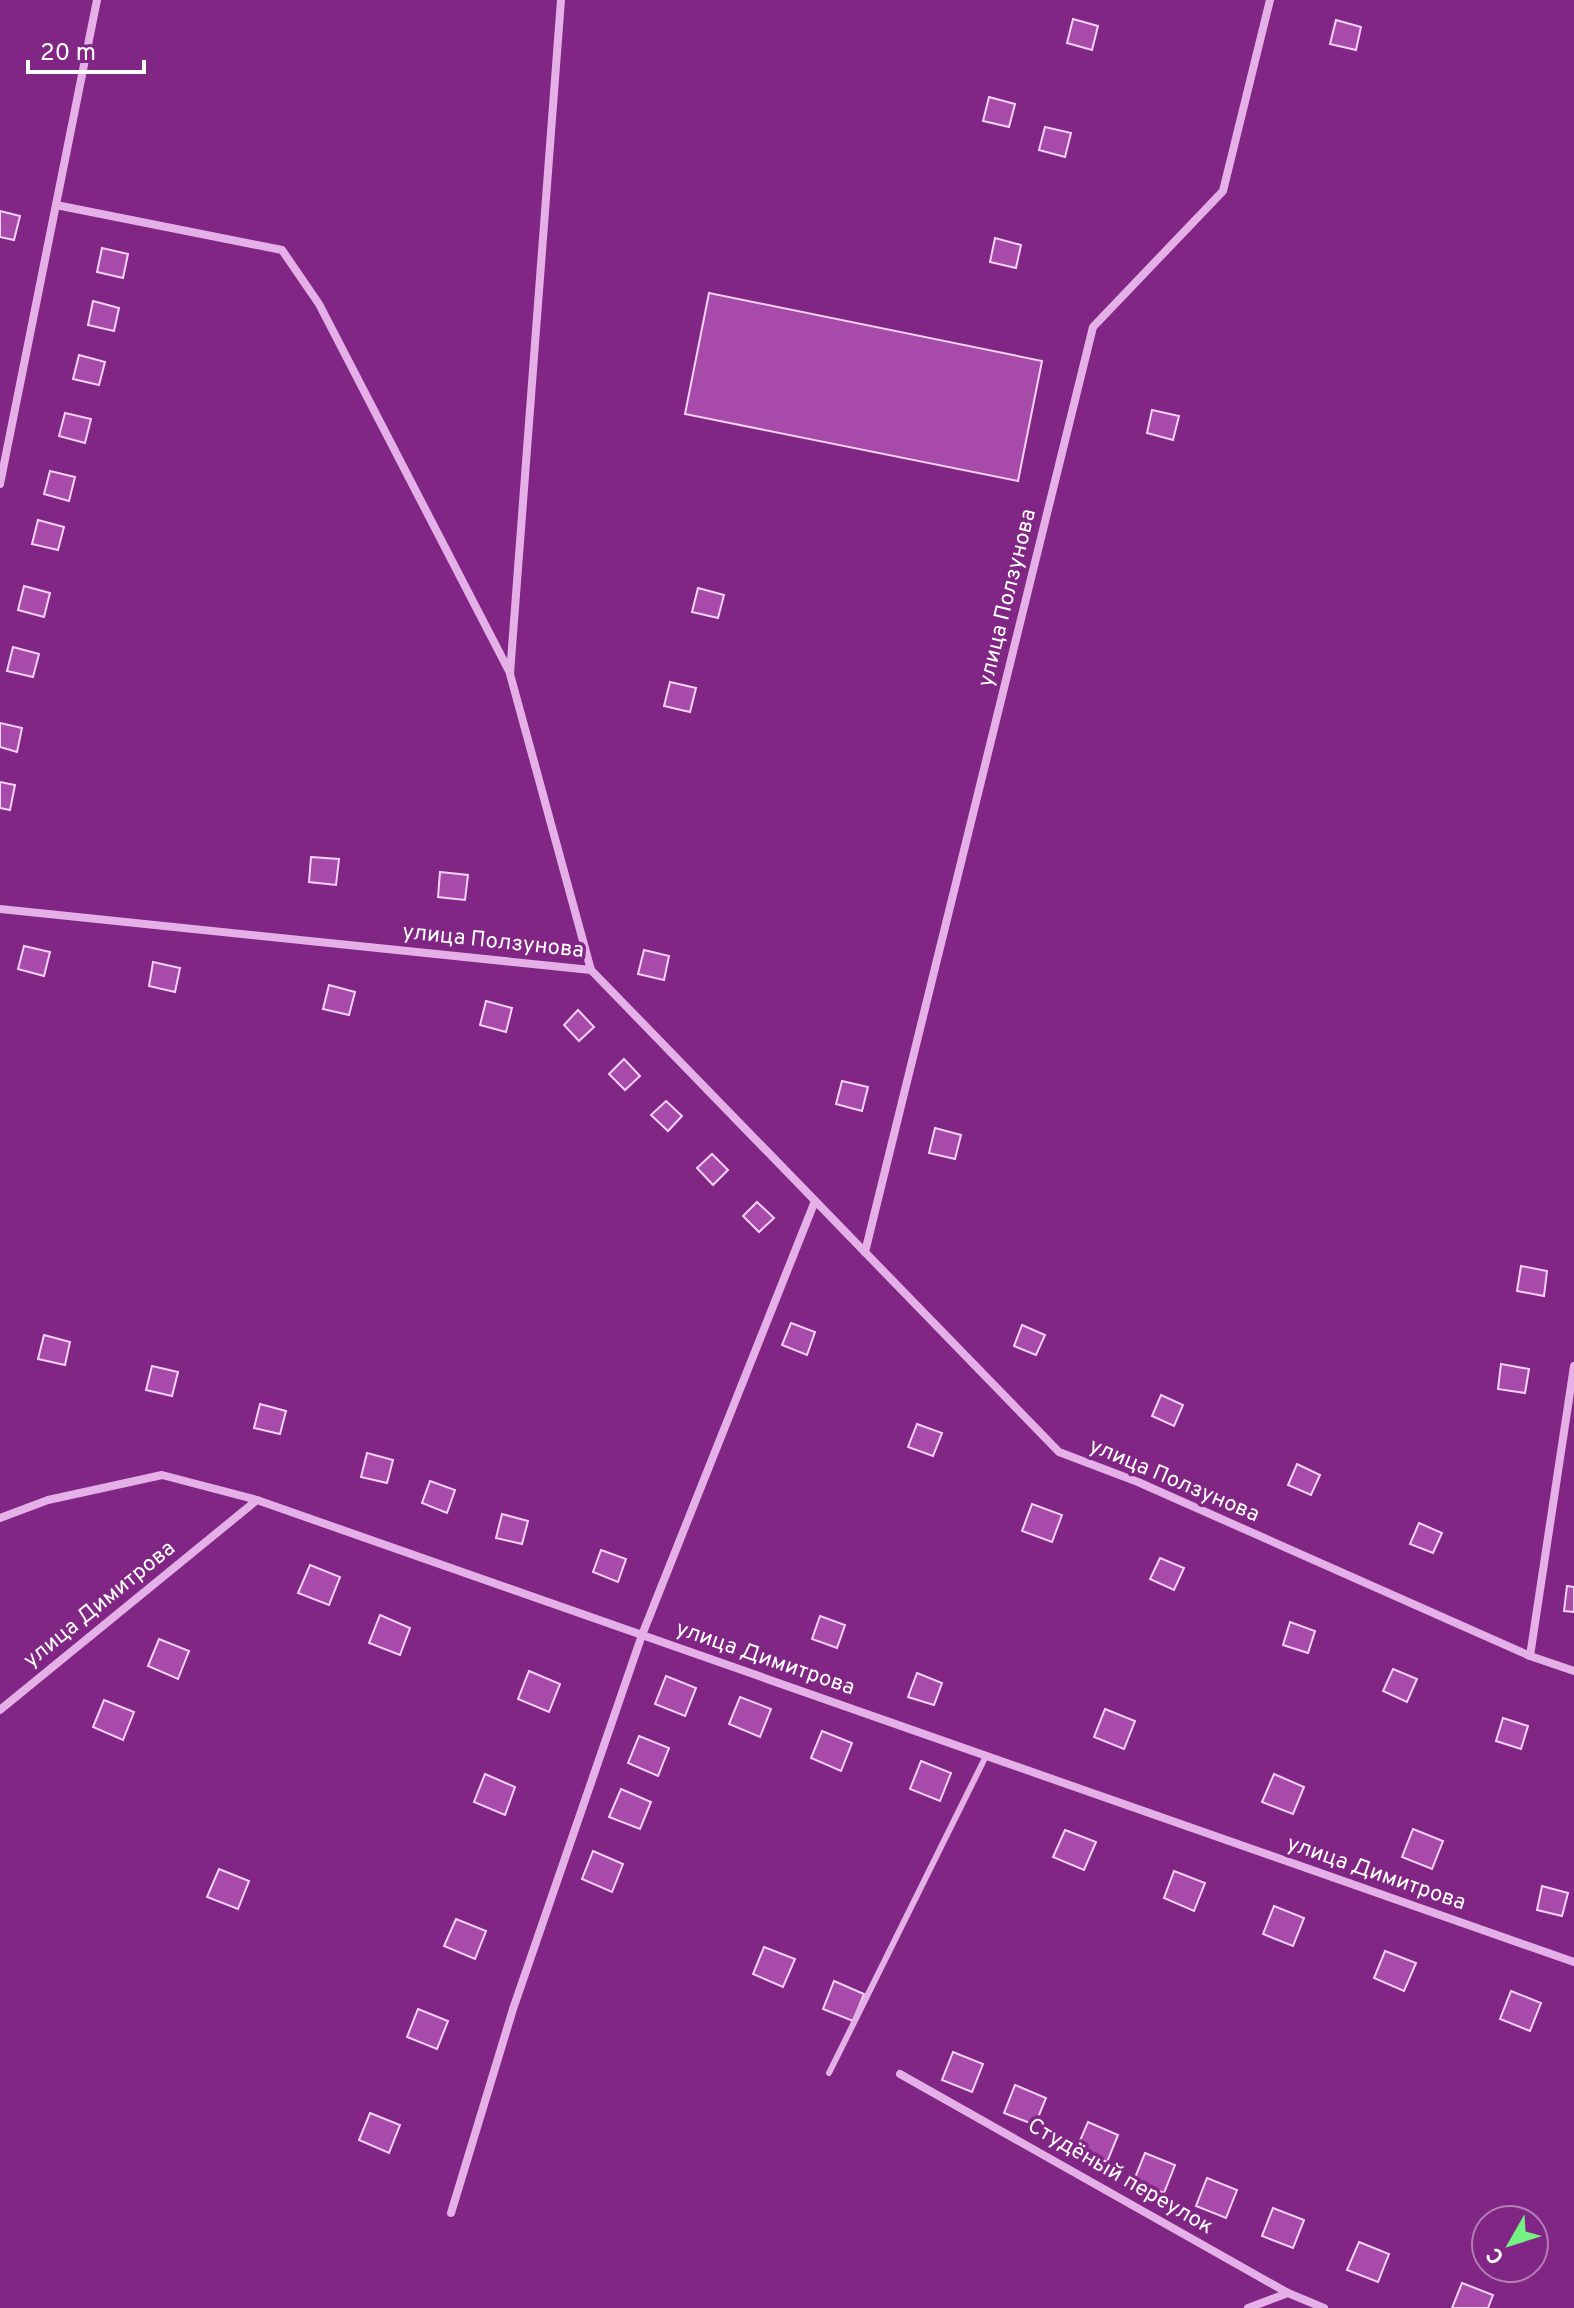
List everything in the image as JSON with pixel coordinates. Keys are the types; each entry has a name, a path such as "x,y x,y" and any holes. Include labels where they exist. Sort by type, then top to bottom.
{"street":[{"path":"0,484 97,0"},
{"path":"510,674 561,0"},
{"name":"улица Ползунова","path":"865,1252 1093,327 1223,191 1270,0"},
{"path":"56,205 282,250 319,304 510,674 591,970"},
{"name":"улица Ползунова","path":"0,909 591,970 1059,1452 1138,1482 1530,1656 1574,1671"},
{"path":"451,2213 513,2009 642,1635 815,1201"},
{"path":"1530,1656 1574,1366"},
{"path":"0,1518 48,1500 162,1475 257,1500"},
{"name":"улица Димитрова","path":"0,1710 257,1500 1574,1962"},
{"name":"Студёный переулок","path":"900,2074 1288,2293 1324,2308"},
{"path":"1248,2308 1288,2293"}],"lane":[{"path":"829,2073 986,1756"}],"building":[{"path":"1073,19 1098,26 1092,50 1067,43"},
{"path":"1336,20 1361,27 1356,50 1330,44"},
{"path":"989,97 1015,104 1009,127 983,121"},
{"path":"1045,127 1071,133 1065,157 1039,150"},
{"path":"0,211 20,216 14,240 0,237"},
{"path":"995,238 1021,245 1016,268 990,262"},
{"path":"102,248 128,254 123,278 97,272"},
{"path":"709,293 1042,361 1018,481 685,414"},
{"path":"93,301 119,308 114,331 88,325"},
{"path":"79,355 105,362 99,385 73,379"},
{"path":"1152,410 1179,416 1173,440 1147,433"},
{"path":"65,413 91,419 85,443 59,436"},
{"path":"50,471 75,477 69,501 44,494"},
{"path":"38,520 64,527 58,550 32,544"},
{"path":"24,586 50,593 44,617 18,610"},
{"path":"698,588 724,595 718,618 692,612"},
{"path":"13,647 39,654 33,677 7,671"},
{"path":"670,682 696,688 690,712 664,706"},
{"path":"0,723 22,728 17,752 0,747"},
{"path":"0,782 15,785 10,810 0,808"},
{"path":"311,857 339,859 336,885 309,882"},
{"path":"440,872 468,875 465,900 438,897"},
{"path":"24,946 50,952 44,976 18,969"},
{"path":"644,950 669,956 664,980 638,974"},
{"path":"153,962 180,968 175,992 149,986"},
{"path":"329,985 355,992 349,1015 323,1009"},
{"path":"486,1001 512,1008 506,1032 480,1025"},
{"path":"578,1010 594,1027 579,1041 564,1025"},
{"path":"624,1059 640,1076 625,1090 609,1074"},
{"path":"842,1081 868,1087 862,1111 836,1104"},
{"path":"666,1101 682,1116 668,1131 651,1115"},
{"path":"935,1128 961,1135 955,1159 929,1153"},
{"path":"712,1154 728,1170 713,1185 697,1168"},
{"path":"757,1202 774,1218 759,1232 743,1216"},
{"path":"1521,1266 1547,1271 1544,1296 1517,1291"},
{"path":"791,1323 815,1332 807,1355 782,1345"},
{"path":"1022,1325 1045,1335 1036,1355 1014,1346"},
{"path":"44,1335 70,1342 65,1365 38,1359"},
{"path":"1501,1364 1529,1369 1525,1393 1498,1389"},
{"path":"152,1366 178,1372 172,1396 146,1390"},
{"path":"1161,1395 1183,1405 1174,1426 1152,1416"},
{"path":"260,1404 286,1411 280,1434 254,1428"},
{"path":"917,1424 942,1433 933,1456 908,1447"},
{"path":"367,1453 393,1460 387,1483 361,1477"},
{"path":"1297,1464 1320,1475 1311,1495 1288,1485"},
{"path":"430,1481 455,1490 447,1513 422,1503"},
{"path":"1032,1504 1062,1515 1052,1542 1022,1531"},
{"path":"502,1514 528,1521 522,1544 496,1538"},
{"path":"1419,1523 1442,1533 1433,1553 1410,1544"},
{"path":"601,1550 626,1559 618,1582 593,1572"},
{"path":"1160,1558 1184,1568 1174,1590 1150,1579"},
{"path":"310,1565 340,1577 329,1605 298,1593"},
{"path":"1567,1586 1574,1587 1574,1612 1564,1611"},
{"path":"380,1615 410,1628 400,1655 369,1643"},
{"path":"820,1616 845,1625 837,1648 812,1639"},
{"path":"1290,1622 1315,1631 1308,1653 1283,1645"},
{"path":"159,1639 189,1651 178,1679 148,1666"},
{"path":"1393,1669 1417,1679 1407,1702 1383,1691"},
{"path":"529,1671 560,1684 549,1712 518,1699"},
{"path":"917,1673 942,1683 934,1705 908,1697"},
{"path":"666,1676 696,1688 685,1716 655,1704"},
{"path":"740,1697 771,1709 760,1737 729,1724"},
{"path":"104,1700 134,1712 123,1740 93,1727"},
{"path":"1105,1709 1135,1721 1124,1749 1094,1737"},
{"path":"1503,1718 1528,1726 1521,1749 1496,1741"},
{"path":"822,1731 852,1743 841,1771 811,1758"},
{"path":"639,1736 669,1748 658,1776 628,1763"},
{"path":"921,1761 951,1773 940,1801 910,1789"},
{"path":"485,1774 515,1787 505,1815 474,1802"},
{"path":"1274,1774 1304,1787 1293,1814 1262,1802"},
{"path":"621,1789 651,1802 640,1829 609,1817"},
{"path":"1413,1829 1443,1841 1432,1869 1402,1857"},
{"path":"1065,1830 1096,1842 1084,1870 1053,1857"},
{"path":"593,1851 623,1864 612,1892 582,1879"},
{"path":"219,1869 249,1881 238,1909 207,1897"},
{"path":"1174,1871 1205,1883 1194,1911 1164,1898"},
{"path":"1542,1886 1568,1893 1562,1916 1537,1910"},
{"path":"1274,1906 1304,1918 1293,1946 1263,1934"},
{"path":"456,1919 486,1931 475,1959 444,1946"},
{"path":"764,1947 795,1959 783,1987 753,1974"},
{"path":"1385,1951 1416,1963 1404,1991 1374,1978"},
{"path":"834,1981 864,1994 853,2021 823,2009"},
{"path":"1511,1991 1541,2003 1530,2031 1500,2019"},
{"path":"418,2009 448,2021 437,2049 407,2037"},
{"path":"953,2052 983,2064 972,2092 942,2080"},
{"path":"1015,2085 1046,2098 1035,2125 1004,2113"},
{"path":"370,2113 400,2125 389,2153 359,2140"},
{"path":"1088,2122 1118,2135 1107,2162 1076,2150"},
{"path":"1145,2153 1175,2165 1164,2193 1134,2180"},
{"path":"1207,2178 1237,2190 1226,2218 1196,2206"},
{"path":"1273,2208 1304,2220 1293,2248 1262,2236"},
{"path":"1359,2242 1389,2254 1378,2282 1347,2270"},
{"path":"1462,2283 1493,2295 1488,2308 1452,2308"}]}
